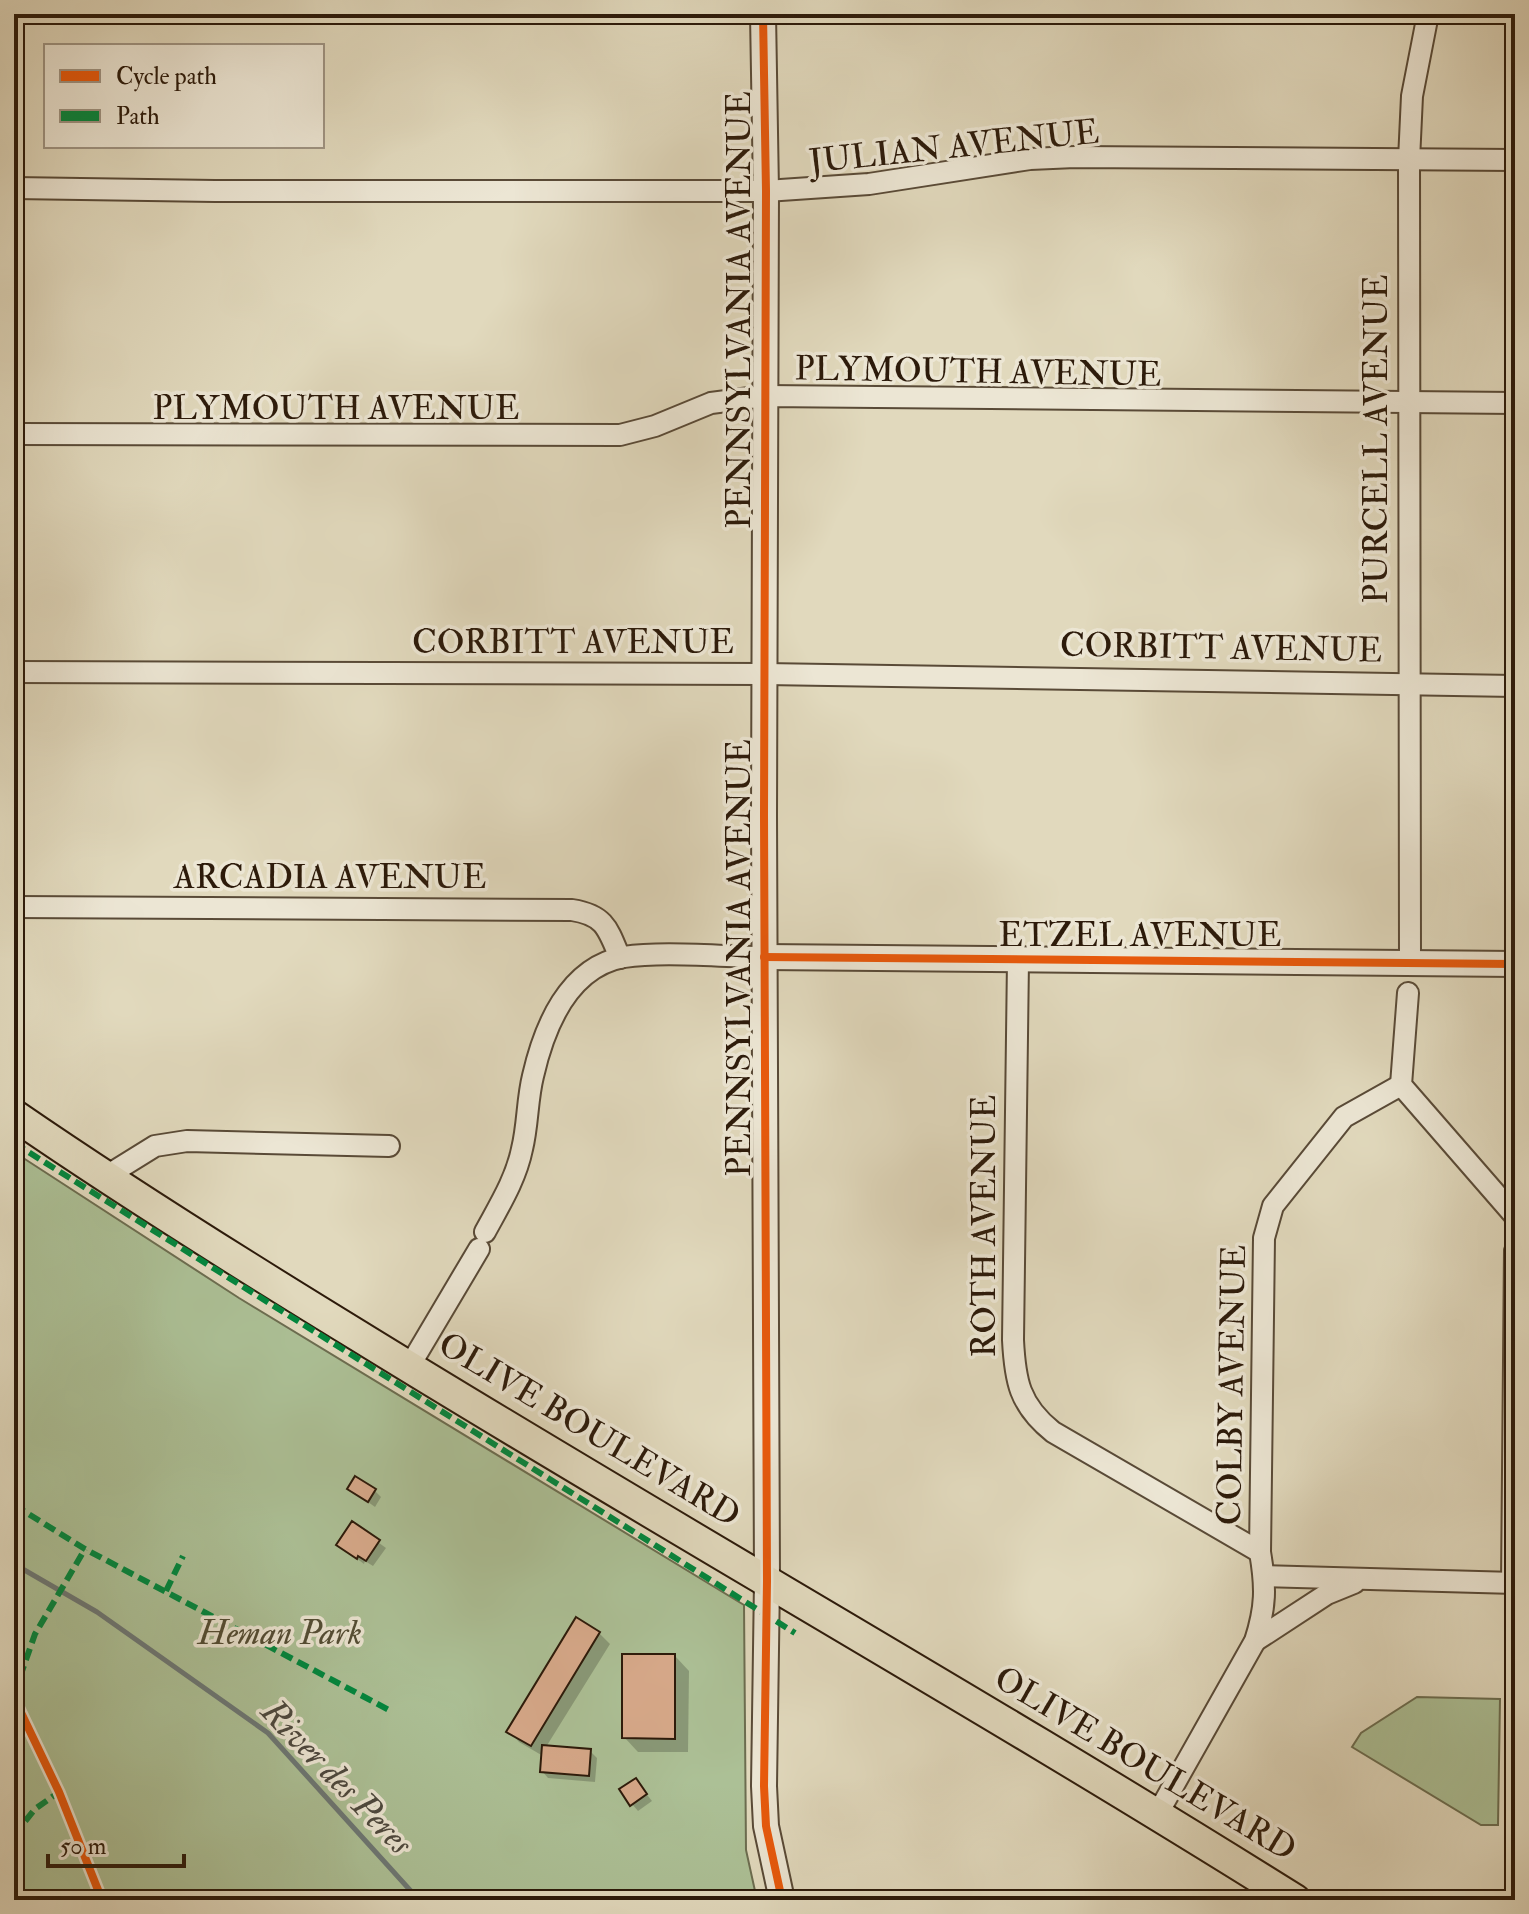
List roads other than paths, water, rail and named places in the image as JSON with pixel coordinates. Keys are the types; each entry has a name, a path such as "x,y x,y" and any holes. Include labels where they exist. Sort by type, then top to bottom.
{"main road":[{"name":"OLIVE BOULEVARD","path":"14,1115 105,1177 409,1367 1158,1813 1295,1900"}],"street":[{"name":"PENNSYLVANIA AVENUE","path":"763,14 766,191 764,957 767,1581 764,1786 766,1826 782,1900"},
{"name":"PURCELL AVENUE","path":"1410,962 1409,160 1412,96 1428,14"},
{"name":"JULIAN AVENUE","path":"14,188 766,191 869,184 1030,159 1075,157 1515,160"},
{"name":"PLYMOUTH AVENUE","path":"14,434 620,435 645,429 711,403 765,396 1515,403"},
{"name":"CORBITT AVENUE","path":"14,672 765,674 1515,686"},
{"name":"ARCADIA AVENUE","path":"14,907 572,910 588,912 601,919 620,958"},
{"name":"ETZEL AVENUE","path":"409,1367 508,1190 522,1151 532,1079 539,1053 558,1009 578,981 590,971 620,958 1515,964"},
{"name":"ROTH AVENUE","path":"1018,960 1013,1340 1018,1384 1026,1405 1053,1432 1260,1552"},
{"path":"1408,993 1401,1085 1515,1216"},
{"name":"COLBY AVENUE","path":"1255,1641 1266,1600 1260,1552 1264,1238 1273,1206 1344,1117 1401,1085"},
{"path":"105,1177 155,1146 187,1141 389,1146"},
{"path":"1264,1576 1514,1583 1515,1251"},
{"path":"1158,1813 1255,1641 1327,1594 1363,1580"}],"waterway":[{"name":"River des Peres","path":"14,1564 97,1612 268,1733 419,1900"}],"park label":[{"name":"Heman Park","path":"280,1633"}]}
